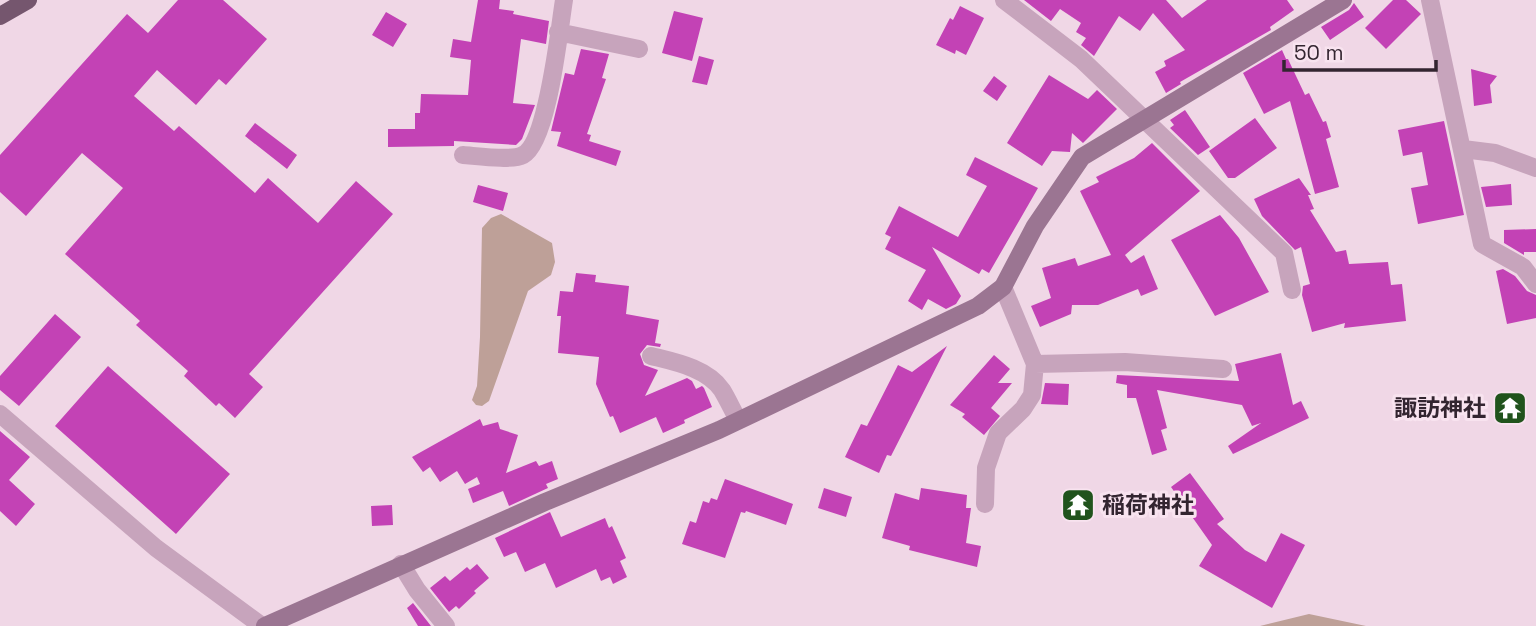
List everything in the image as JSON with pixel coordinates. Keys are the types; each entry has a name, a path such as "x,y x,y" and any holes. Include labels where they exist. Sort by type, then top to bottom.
{"main road":[{"path":"0,16 28,0"}],"street":[{"path":"463,155 520,157 531,149 545,115 564,0"},
{"path":"1004,0 1080,59 1284,253 1292,290"},
{"path":"0,414 156,548 264,626 401,564 738,421 978,306 1003,287 1035,226 1082,157 1343,0"},
{"path":"1430,0 1482,244 1524,267 1536,284"},
{"path":"558,32 639,49"},
{"path":"1463,149 1495,153 1536,168"},
{"path":"985,505 986,468 998,433 1023,409 1032,395 1035,364 1003,287"},
{"path":"651,356 684,365 709,377 721,388 738,421"},
{"path":"1035,364 1125,362 1223,369"},
{"path":"401,564 446,626"}],"shaded area":[{"path":"501,214 552,243 555,262 551,275 528,291 489,401 482,406 476,405 472,400 477,386 480,337 482,228 491,218"},
{"path":"1309,614 1366,626 1260,626"}],"building":[{"path":"178,0 223,0 267,39 226,85 219,79 196,105 157,70 134,96 174,131 179,126 255,193 268,178 318,223 356,181 393,214 249,374 263,387 235,418 219,403 216,406 184,376 188,371 136,325 140,321 65,254 123,188 82,153 26,216 0,192 0,155 127,14 148,33"},
{"path":"478,0 500,0 499,9 549,21 546,44 521,39 513,103 535,105 522,139 516,145 454,141 454,146 388,147 388,129 415,129 415,113 420,113 421,94 468,95 471,60 450,57 453,39 471,42"},
{"path":"1024,0 1166,0 1182,18 1207,0 1287,0 1294,10 1270,27 1271,30 1180,82 1181,84 1166,93 1155,72 1166,66 1164,61 1185,50 1153,13 1140,31 1119,16 1094,56 1081,45 1086,38 1076,32 1081,23 1060,9 1051,21"},
{"path":"1393,0 1406,0 1421,14 1386,49 1365,28"},
{"path":"1354,3 1364,17 1330,40 1321,27 1349,10"},
{"path":"960,6 984,18 966,55 956,50 955,54 936,45 950,18 953,20"},
{"path":"674,11 703,18 692,61 662,53"},
{"path":"386,12 407,24 393,47 372,35"},
{"path":"581,49 609,54 602,78 606,79 587,134 591,135 589,141 621,151 616,166 557,146 561,132 551,131 565,73 574,75"},
{"path":"1282,50 1305,95 1309,93 1323,122 1326,121 1331,137 1326,139 1339,187 1315,194 1290,101 1264,114 1243,73"},
{"path":"699,56 714,60 707,85 692,82"},
{"path":"1471,69 1497,76 1490,85 1492,103 1474,106"},
{"path":"1049,75 1088,99 1097,90 1117,109 1083,143 1072,133 1070,152 1052,151 1042,166 1007,143"},
{"path":"994,76 1007,86 997,101 983,91"},
{"path":"1185,110 1210,147 1198,155 1170,128 1174,125 1170,120"},
{"path":"1255,118 1277,148 1235,178 1228,178 1209,151"},
{"path":"1444,121 1464,215 1418,224 1411,188 1428,185 1422,152 1403,156 1398,130"},
{"path":"255,123 297,155 287,169 245,136"},
{"path":"1152,143 1200,191 1125,255 1131,263 1144,255 1158,289 1141,296 1138,289 1098,305 1072,305 1071,314 1040,327 1031,306 1051,298 1042,268 1075,258 1078,266 1111,255 1080,191 1099,182 1096,177 1134,158"},
{"path":"975,157 1038,188 989,273 982,269 979,274 932,247 961,296 956,304 946,309 928,299 922,310 908,301 926,270 885,249 891,237 885,234 899,206 958,237 987,186 966,175"},
{"path":"1299,178 1311,195 1308,195 1314,209 1310,210 1336,252 1346,250 1349,264 1388,262 1391,285 1402,284 1406,321 1344,328 1345,323 1312,332 1302,295 1303,286 1310,284 1301,247 1295,250 1262,216 1254,199"},
{"path":"1511,184 1512,205 1486,207 1481,187"},
{"path":"478,185 508,193 503,211 473,202"},
{"path":"1220,215 1239,238 1269,292 1215,316 1171,240"},
{"path":"1536,229 1536,252 1524,252 1524,255 1504,243 1504,230"},
{"path":"1503,269 1515,276 1527,291 1536,295 1536,318 1507,324 1496,271"},
{"path":"576,273 596,275 595,282 629,286 626,314 659,320 655,343 661,344 660,347 647,345 640,354 644,365 658,370 645,396 687,378 696,389 702,386 704,388 712,407 663,433 656,417 620,433 596,384 599,357 558,353 561,316 557,316 560,291 573,292"},
{"path":"55,314 81,337 19,406 0,390 0,376"},
{"path":"947,346 891,456 887,455 879,473 845,457 861,424 867,426 898,365 912,372"},
{"path":"1281,353 1293,405 1301,401 1309,418 1233,454 1228,446 1261,423 1252,426 1242,405 1157,390 1167,428 1161,430 1167,450 1152,455 1136,398 1127,398 1127,385 1116,383 1117,375 1239,381 1235,364"},
{"path":"994,355 1010,369 998,383 1012,383 991,408 1000,416 984,435 962,417 965,414 950,405"},
{"path":"108,366 230,474 176,534 55,426"},
{"path":"1045,383 1069,384 1068,405 1041,404"},
{"path":"1513,393 1517,410 1500,414 1497,397"},
{"path":"480,419 483,426 498,422 500,429 518,435 506,473 536,461 539,466 552,461 558,479 546,484 548,488 509,506 503,491 473,503 468,489 480,484 477,477 465,484 457,471 440,482 430,467 423,472 412,457"},
{"path":"0,431 30,457 9,480 35,504 16,526 0,511"},
{"path":"1190,473 1224,519 1217,524 1245,550 1266,562 1281,533 1305,545 1272,608 1199,566 1212,545 1171,487"},
{"path":"725,479 793,504 786,525 746,511 741,512 725,558 682,544 690,521 696,523 703,501 709,503 711,498 717,500"},
{"path":"824,488 852,497 846,517 818,508"},
{"path":"921,488 967,495 966,508 971,508 966,543 981,546 977,567 909,550 910,546 882,538 895,493 919,500"},
{"path":"392,505 393,525 372,526 371,506"},
{"path":"550,512 561,537 605,518 609,528 612,526 626,558 620,561 627,577 613,584 610,577 601,581 596,569 556,588 545,563 525,572 516,552 504,557 495,538"},
{"path":"477,564 489,578 459,609 456,606 449,612 430,588 445,576 450,581 467,567 470,570"},
{"path":"413,603 431,626 418,626 407,608"}],"place":[{"name":"諏訪神社","path":"1510,408"},
{"name":"稲荷神社","path":"1078,505"}]}
